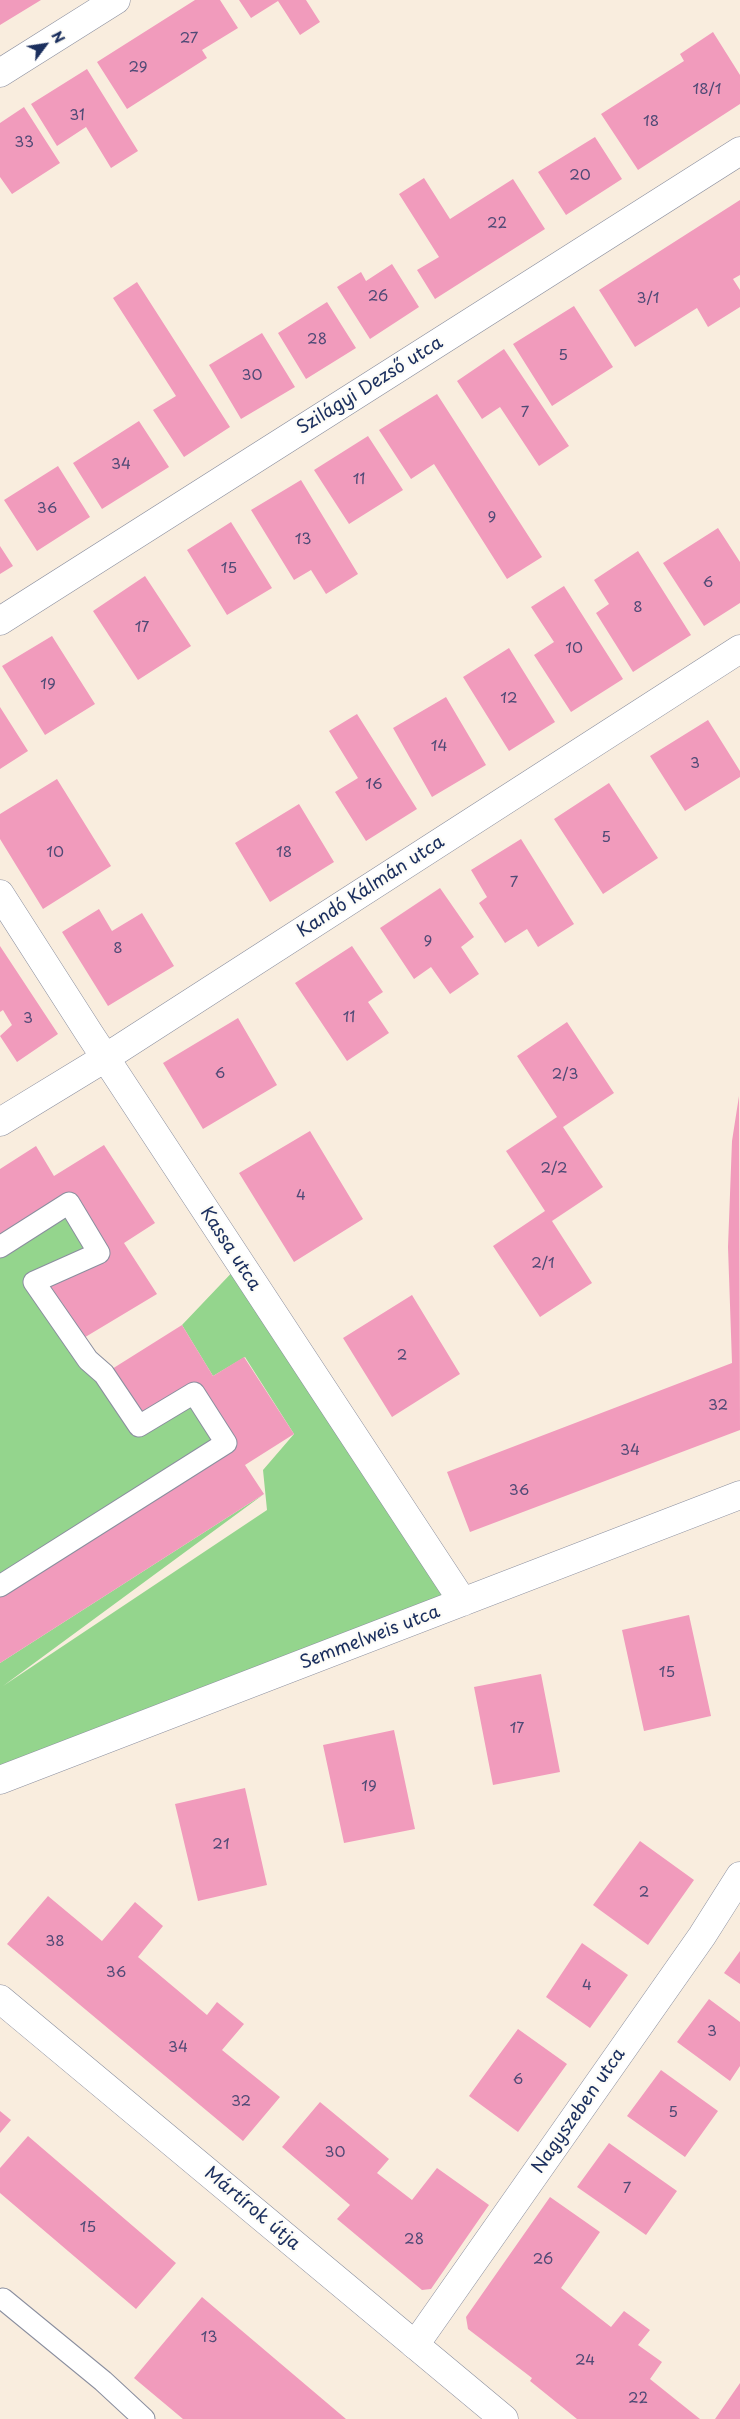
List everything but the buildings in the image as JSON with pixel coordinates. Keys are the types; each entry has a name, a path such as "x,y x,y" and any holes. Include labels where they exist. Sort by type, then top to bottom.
{"street":[{"path":"0,73 116,0"},
{"name":"Szilágyi Dezső utca","path":"0,621 740,151"},
{"name":"Kandó Kálmán utca","path":"0,1122 105,1058 740,649"},
{"name":"Kassa utca","path":"0,894 105,1058 463,1602"},
{"name":"Semmelweis utca","path":"0,1780 740,1495"},
{"name":"Nagyszeben utca","path":"415,2345 702,1936 740,1876"},
{"name":"Mártírok útja","path":"0,1999 504,2419"}],"lane":[{"path":"0,1247 69,1203 99,1253 34,1282 88,1360 104,1374 139,1426 194,1393 226,1443 0,1586"},
{"path":"4,2298 103,2381 144,2419"}],"green space":[{"path":"69,1203 99,1253 34,1282 139,1426 194,1393 226,1443 0,1586 0,1247"},
{"path":"240,1264 463,1602 0,1780 0,1663 264,1494 3,1686 267,1510 263,1470 294,1434 245,1357 213,1376 182,1325"}]}
